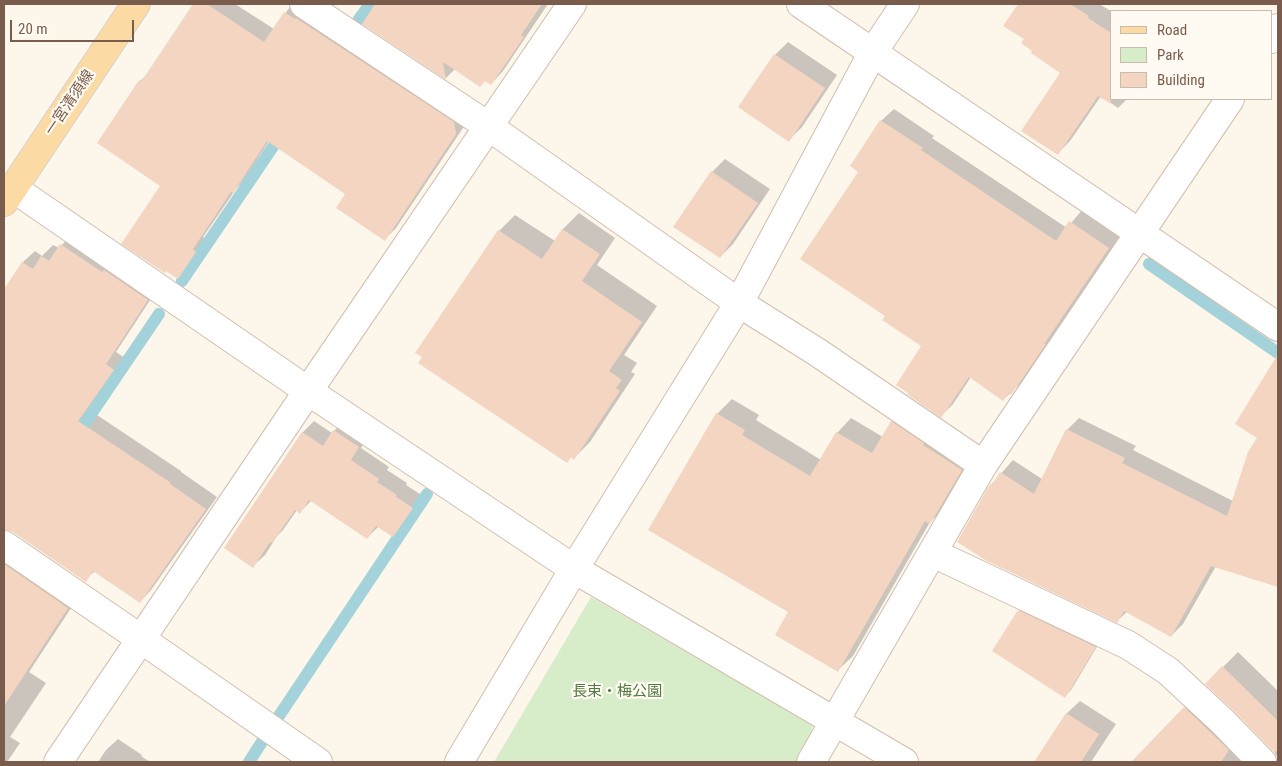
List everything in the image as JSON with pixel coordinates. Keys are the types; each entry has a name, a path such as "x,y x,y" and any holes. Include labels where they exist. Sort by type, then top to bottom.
{"main road":[{"name":"一宮清須線","path":"9,195 136,4"}],"street":[{"path":"304,4 488,126 739,303 817,352 983,466"},
{"path":"58,762 572,4"},
{"path":"801,4 1278,327"},
{"path":"459,762 574,569 739,303 873,52 905,4"},
{"path":"811,762 983,466 1229,100"},
{"path":"9,195 308,391 574,569 904,762"},
{"path":"4,546 141,638 318,762"},
{"path":"933,553 1128,645 1168,671 1222,721 1262,762"}],"green space":[{"name":"長束・梅公園","path":"591,597 813,725 809,743 797,762 494,762"}],"building":[{"path":"193,4 207,4 264,42 284,12 454,122 456,134 385,241 336,208 345,194 267,141 193,249 196,252 178,279 166,271 165,273 121,244 160,186 97,143 139,80 141,82"},
{"path":"375,4 542,4 521,35 524,37 491,85 485,81 480,87 443,62 446,80 362,24"},
{"path":"1018,4 1070,4 1110,32 1111,104 1098,96 1058,155 1021,131 1060,73 1031,53 1032,51 1021,43 1024,39 1003,26"},
{"path":"774,54 825,88 789,142 738,107"},
{"path":"880,120 1056,241 1069,221 1109,248 1011,395 1009,393 1003,401 969,377 941,418 896,385 921,346 882,320 885,316 800,259 858,172 850,166"},
{"path":"711,171 758,203 720,258 673,227"},
{"path":"562,229 600,254 582,281 642,322 609,371 622,380 616,388 620,391 574,460 571,457 567,463 418,363 422,357 415,353 498,230 542,259"},
{"path":"60,244 102,272 104,270 148,300 106,364 114,370 78,421 171,483 206,509 140,603 93,571 86,582 13,532 4,530 4,289 22,262 33,269 41,256 49,261"},
{"path":"1278,354 1278,587 1211,566 1171,637 1124,611 1117,623 987,561 957,542 990,484 992,485 1000,472 1034,494 1066,429 1125,458 1122,463 1227,516 1248,452 1257,438 1235,424"},
{"path":"716,413 745,430 742,435 810,476 836,432 872,453 891,421 924,443 923,445 962,470 930,524 925,521 838,672 775,635 788,612 648,530"},
{"path":"333,430 359,447 351,460 379,479 377,482 413,508 393,537 376,526 367,539 309,500 300,514 295,510 253,568 224,548 302,432 323,446"},
{"path":"4,564 68,608 4,706"},
{"path":"1018,610 1096,647 1065,698 992,651"},
{"path":"1222,666 1278,721 1278,752 1272,750 1205,684"},
{"path":"1184,707 1229,750 1221,762 1131,762"},
{"path":"1066,713 1099,734 1081,762 1034,762"}],"waterway":[{"path":"359,19 370,4"},
{"path":"182,281 283,132"},
{"path":"1149,264 1278,353"},
{"path":"75,438 159,314"},
{"path":"279,716 427,494"},
{"path":"249,762 265,737"}]}
